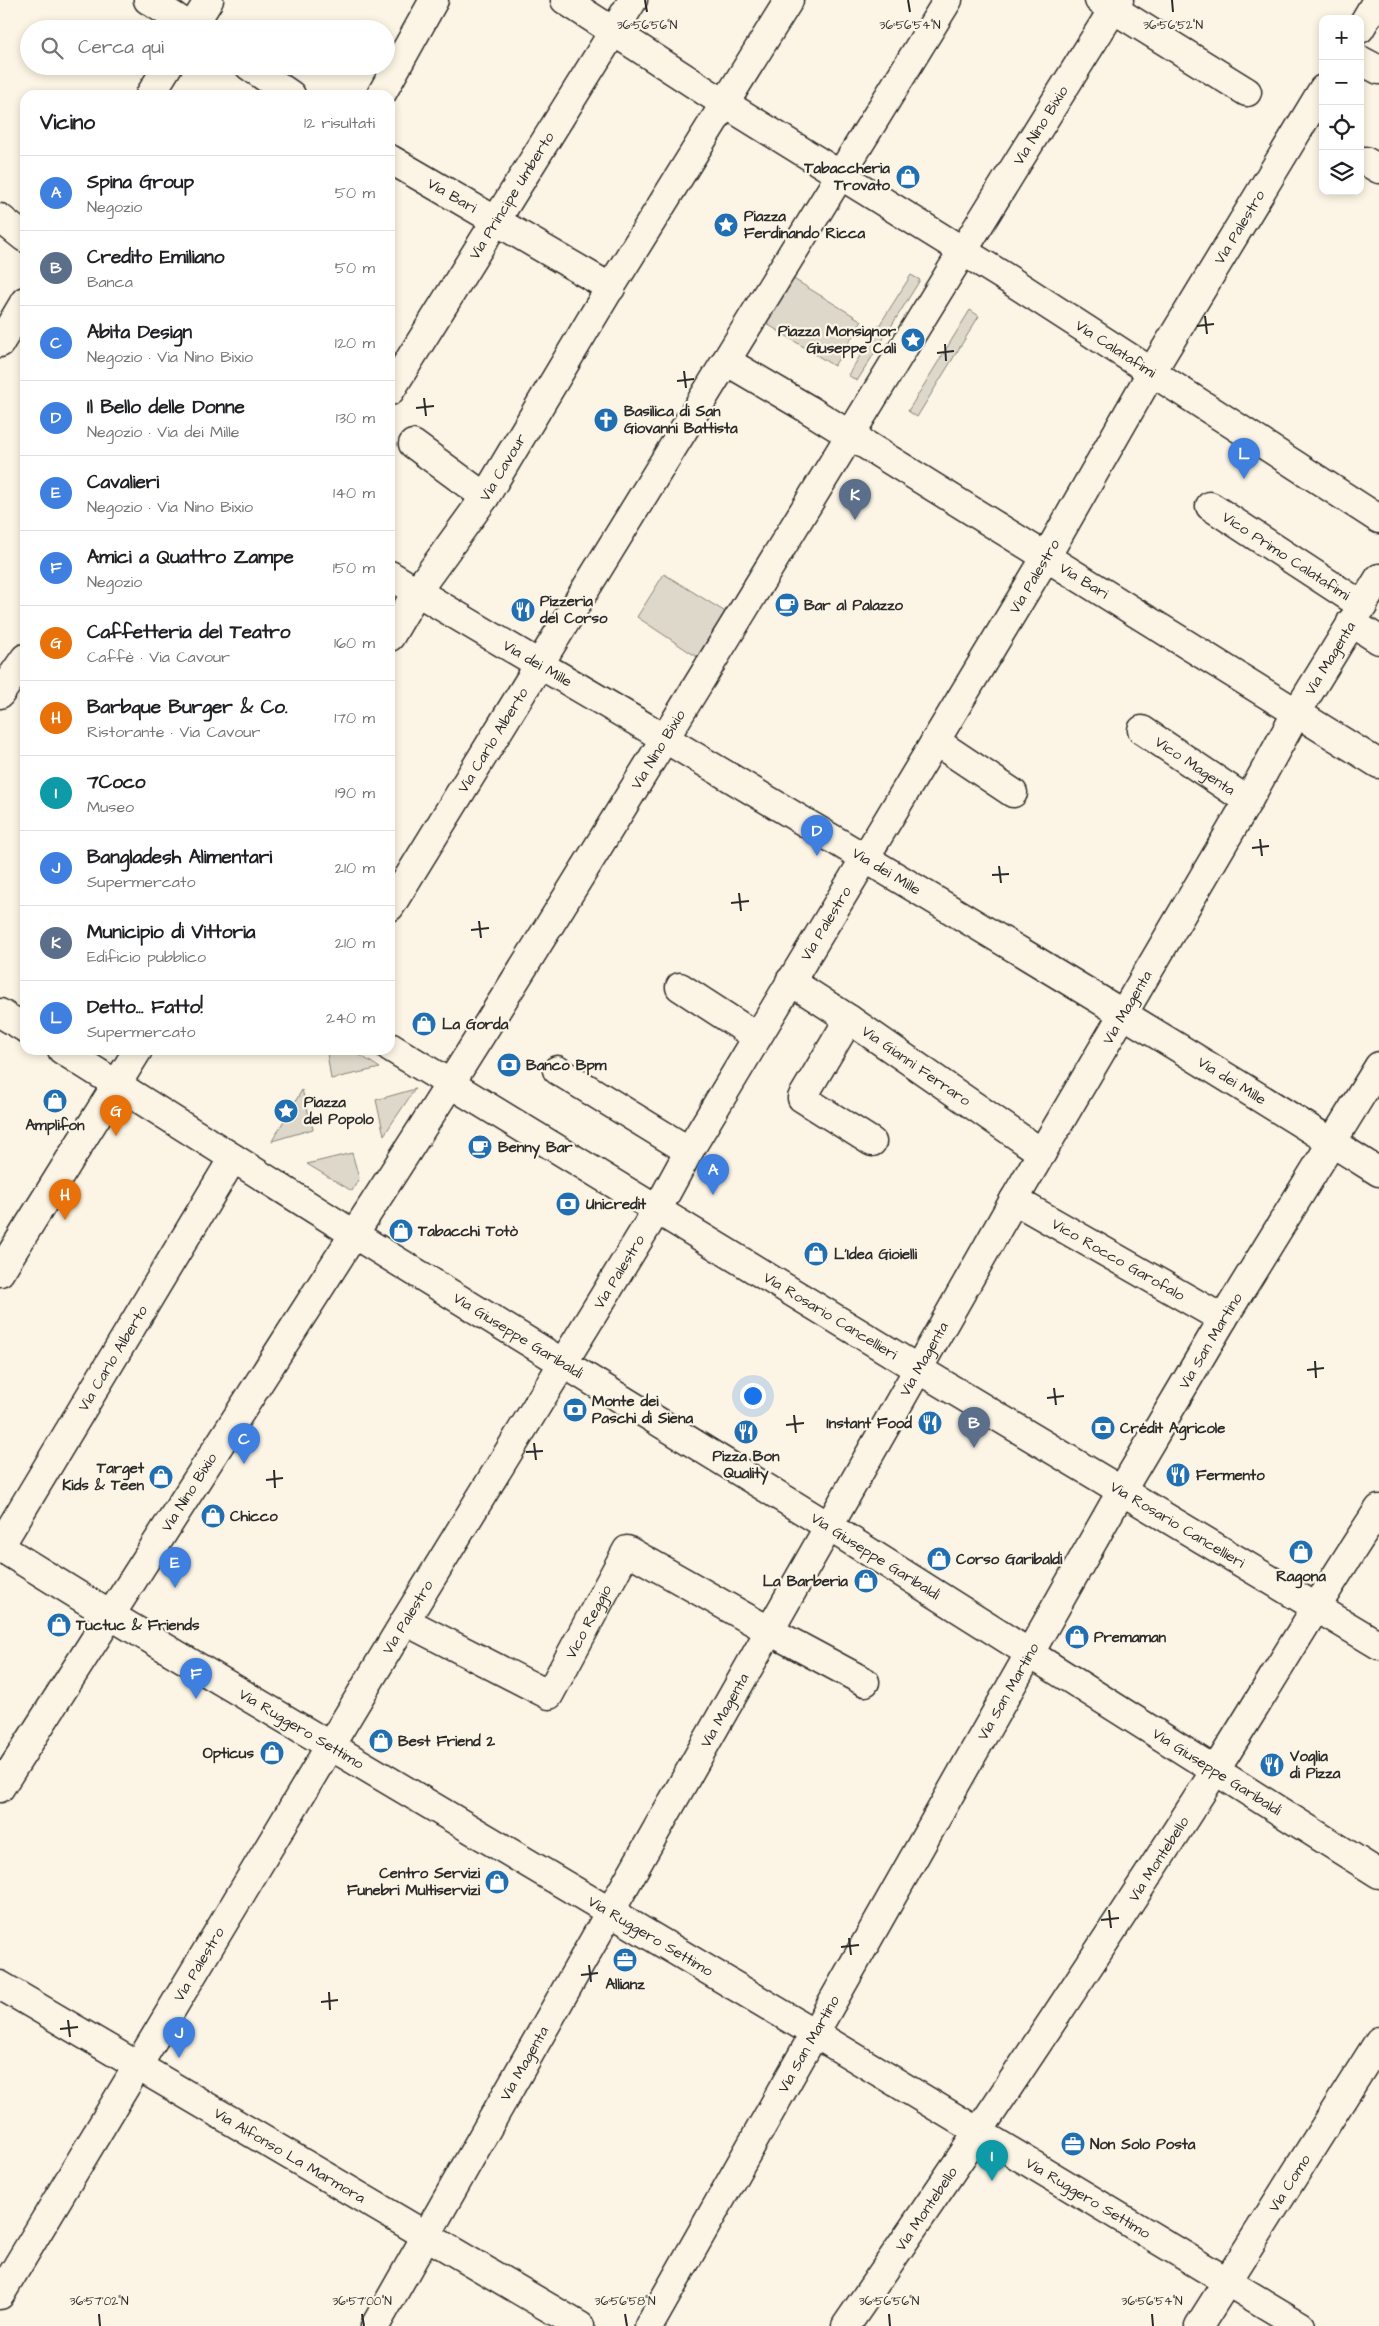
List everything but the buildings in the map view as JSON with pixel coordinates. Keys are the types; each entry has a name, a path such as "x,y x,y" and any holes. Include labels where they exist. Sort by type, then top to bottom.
{"street":[{"path":"148,0 179,20"},
{"path":"197,20 209,0"},
{"path":"395,70 434,0"},
{"path":"565,0 614,31 723,93 789,0"},
{"name":"Via Principe Umberto","path":"395,383 632,0"},
{"path":"849,171 948,0"},
{"path":"1364,22 1377,0"},
{"path":"1110,3 1246,92"},
{"name":"Via Nino Bixio","path":"0,1788 110,1615 356,1241 459,1080 963,250 1110,3"},
{"path":"1364,62 1379,70"},
{"path":"153,90 162,75"},
{"path":"262,75 285,90"},
{"path":"384,90 392,75"},
{"name":"Via Calatafimi","path":"723,93 849,171 963,250 1379,519"},
{"name":"Via Cavour","path":"395,629 417,592 485,497 604,286 723,93"},
{"name":"Via Palestro","path":"0,2295 405,1621 658,1208 689,1151 790,981 1046,557 1151,372 1319,96"},
{"name":"Via Bari","path":"395,162 604,286"},
{"name":"Via Carlo Alberto","path":"395,899 538,666 849,171"},
{"path":"0,218 20,234"},
{"path":"9,330 20,310"},
{"name":"Via Bari","path":"728,366 849,435 1379,764"},
{"path":"413,444 485,497"},
{"name":"Vico Primo Calatafimi","path":"1210,506 1357,614 1379,640"},
{"name":"Via dei Mille","path":"395,578 538,666 666,739 1124,1014 1379,1172"},
{"name":"Via Magenta","path":"375,2326 608,1912 770,1631 1014,1200 1248,801 1297,712 1379,578"},
{"path":"0,694 20,665"},
{"name":"Vico Magenta","path":"1142,730 1248,801"},
{"path":"935,741 1013,793"},
{"name":"Via Gianni Ferraro","path":"790,981 850,1019 1042,1153"},
{"path":"680,986 757,1037"},
{"path":"0,1013 20,1025"},
{"path":"850,1019 802,1098 872,1142"},
{"name":"Via Rosario Cancellieri","path":"395,1049 459,1080 658,1208 918,1369 1379,1645"},
{"name":"Via Giuseppe Garibaldi","path":"68,1055 112,1093 356,1241 564,1363 828,1526 1379,1874"},
{"path":"0,1272 135,1055"},
{"name":"Via San Martino","path":"649,2326 1122,1490 1222,1319 1379,1066"},
{"path":"558,1070 689,1151"},
{"name":"Via Carlo Alberto","path":"0,1546 229,1165"},
{"name":"Vico Rocco Garofalo","path":"1014,1200 1222,1319"},
{"name":"Via Montebello","path":"846,2326 978,2133 1215,1770 1315,1606 1379,1509"},
{"name":"Via Ruggero Settimo","path":"0,1546 110,1615 814,2033 1301,2326"},
{"name":"Vico Reggio","path":"405,1621 549,1695 627,1550 770,1631"},
{"path":"770,1631 865,1682"},
{"name":"Via Alfonso La Marmora","path":"0,1985 425,2237 580,2326"},
{"name":"Via Como","path":"1199,2326 1379,2041"}],"shaded area":[{"path":"911,275 920,280 857,381 848,375"},
{"path":"792,278 862,321 834,366 764,322"},
{"path":"970,310 979,316 917,417 908,411"},
{"path":"664,574 727,613 700,659 637,617"},
{"path":"327,1055 360,1055 380,1068 331,1079"},
{"path":"415,1089 384,1135 376,1100"},
{"path":"302,1090 313,1129 272,1141"},
{"path":"352,1153 359,1178 352,1191 307,1164"}],"place":[{"name":"Tabaccheria Trovato","path":"908,177"},
{"name":"Piazza Ferdinando Ricca","path":"726,225"},
{"name":"Piazza Monsignor Giuseppe Calì","path":"913,340"},
{"name":"Basilica di San Giovanni Battista","path":"606,420"},
{"name":"Detto... Fatto!","path":"1244,479"},
{"name":"Municipio di Vittoria","path":"855,520"},
{"name":"Bar al Palazzo","path":"787,605"},
{"name":"Pizzeria del Corso","path":"523,610"},
{"name":"Il Bello delle Donne","path":"817,856"},
{"name":"La Gorda","path":"424,1024"},
{"name":"Banco Bpm","path":"509,1065"},
{"name":"Amplifon","path":"55,1101"},
{"name":"Piazza del Popolo","path":"286,1111"},
{"name":"Caffetteria del Teatro","path":"116,1136"},
{"name":"Benny Bar","path":"480,1147"},
{"name":"Spina Group","path":"713,1195"},
{"name":"Unicredit","path":"568,1204"},
{"name":"Barbque Burger & Co.","path":"65,1220"},
{"name":"Tabacchi Totò","path":"401,1231"},
{"name":"L'Idea Gioielli","path":"816,1254"},
{"name":"Monte dei Paschi di Siena","path":"575,1410"},
{"name":"Instant Food","path":"930,1423"},
{"name":"Crédit Agricole","path":"1103,1428"},
{"name":"Pizza Bon Quality","path":"746,1432"},
{"name":"Credito Emiliano","path":"974,1448"},
{"name":"Abita Design","path":"244,1464"},
{"name":"Fermento","path":"1178,1475"},
{"name":"Target Kids & Teen","path":"161,1477"},
{"name":"Chicco","path":"213,1516"},
{"name":"Ragona","path":"1301,1552"},
{"name":"Corso Garibaldi","path":"939,1559"},
{"name":"La Barberia","path":"866,1581"},
{"name":"Cavalieri","path":"175,1588"},
{"name":"Tuctuc & Friends","path":"59,1625"},
{"name":"Premaman","path":"1077,1637"},
{"name":"Amici a Quattro Zampe","path":"196,1699"},
{"name":"Best Friend 2","path":"381,1741"},
{"name":"Opticus","path":"272,1753"},
{"name":"Voglia di Pizza","path":"1272,1765"},
{"name":"Centro Servizi Funebri Multiservizi","path":"497,1882"},
{"name":"Allianz","path":"625,1960"},
{"name":"Bangladesh Alimentari","path":"179,2058"},
{"name":"Non Solo Posta","path":"1073,2144"},
{"name":"7Coco","path":"992,2181"}]}
